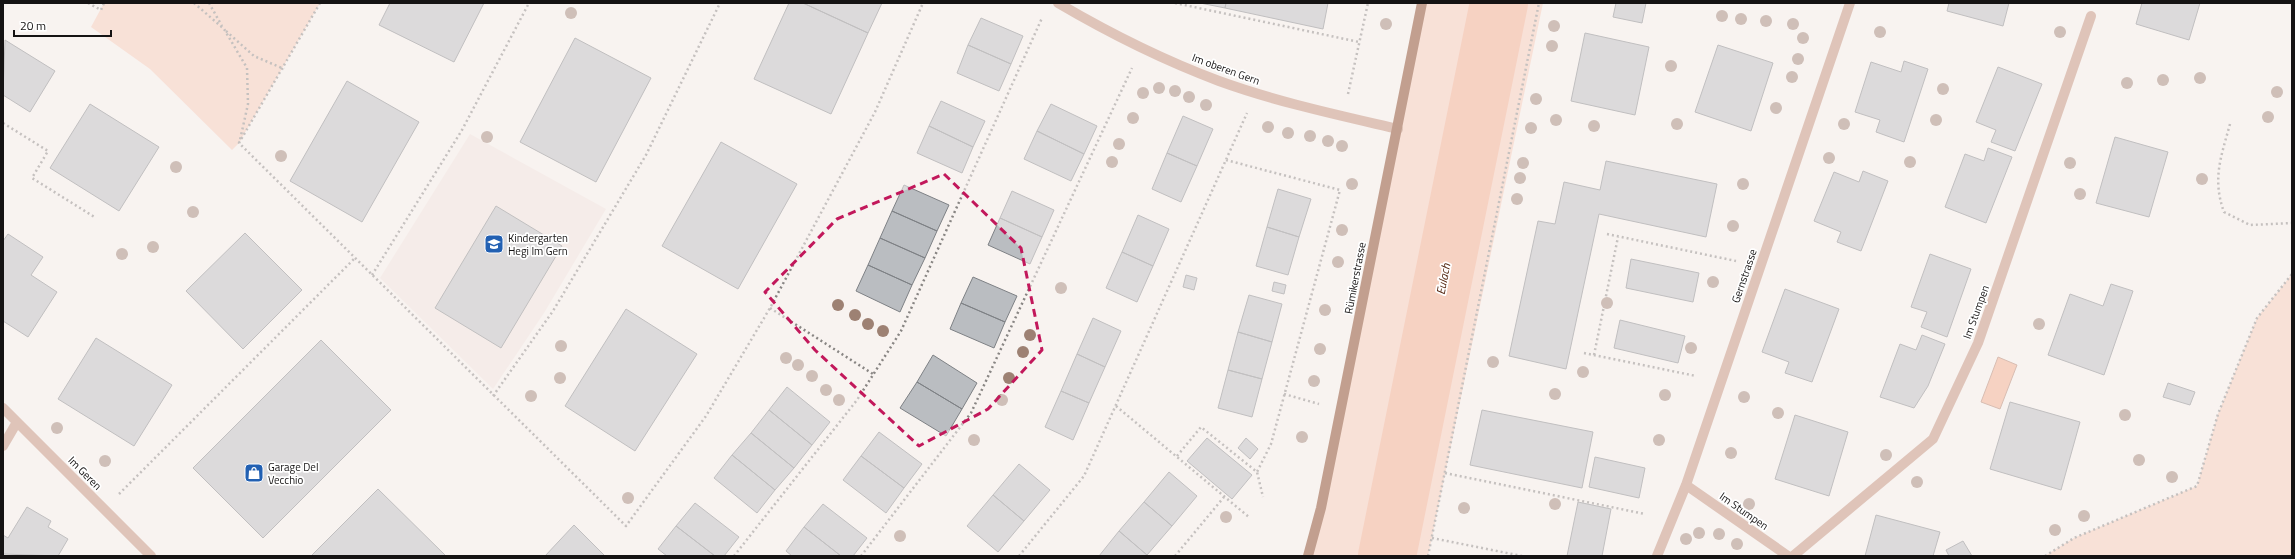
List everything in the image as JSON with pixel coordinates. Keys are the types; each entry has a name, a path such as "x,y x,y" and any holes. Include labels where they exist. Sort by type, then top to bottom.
{"main road":[{"name":"Rümikerstrasse","path":"1308,556 1321,508 1422,3"}],"street":[{"name":"Im oberen Gern","path":"1058,3 1142,48 1193,71 1256,93 1398,129"},
{"name":"Gernstrasse","path":"1657,556 1686,485 1850,3"},
{"name":"Im Stumpen","path":"1793,556 1933,439 1978,344 2092,16"},
{"name":"Im Geren","path":"3,408 151,556"},
{"path":"3,446 17,422"},
{"name":"Im Stumpen","path":"1686,485 1788,556"}],"path":[{"path":"88,3 100,10 104,3"},
{"path":"194,3 254,56 284,69"},
{"path":"209,3 247,68 248,104 239,143"},
{"path":"239,143 284,69 320,3"},
{"path":"372,275 462,130 529,3"},
{"path":"493,396 553,311 646,155 720,3"},
{"path":"239,143 626,526 706,416 770,308 875,112 923,3"},
{"path":"1175,3 1360,42"},
{"path":"1343,116 1368,3"},
{"path":"1428,556 1539,3"},
{"path":"734,556 857,400 872,374 901,331 1046,10"},
{"path":"861,556 971,413 1142,48"},
{"path":"1019,556 1084,476 1256,93"},
{"path":"3,122 48,151 32,178 96,218"},
{"path":"2230,124 2217,170 2219,196 2224,212 2250,225 2292,223"},
{"path":"1226,160 1340,190 1271,444 1257,472"},
{"path":"1607,234 1736,262"},
{"path":"1594,355 1618,237"},
{"path":"104,509 355,258"},
{"path":"2045,556 2074,538 2196,486 2218,414 2257,318 2292,274"},
{"path":"770,308 872,374"},
{"path":"1584,353 1696,376"},
{"path":"1284,394 1319,404"},
{"path":"1116,406 1250,518"},
{"path":"1177,456 1201,426 1257,472 1263,497"},
{"path":"1445,472 1645,514"},
{"path":"1175,556 1224,497"},
{"path":"1432,538 1522,556"}],"highlighted area":[{"path":"944,174 1021,248 1042,350 988,409 919,446 815,350 765,292 837,219"}],"shaded area":[{"path":"104,3 320,3 239,143 232,150 150,69 91,27"},
{"path":"1422,3 1543,3 1428,556 1308,556"},
{"name":"Kindergarten Hegi Im Gern","path":"470,134 606,209 544,313 493,389 380,278"},
{"path":"2292,274 2292,556 2045,556 2074,538 2197,486 2218,414 2257,318"},
{"path":"1998,357 2017,365 2000,409 1981,402"}],"building":[{"path":"390,3 484,3 454,62 379,25"},
{"path":"789,3 803,3 868,33 831,114 754,79"},
{"path":"803,3 882,3 868,33"},
{"path":"1200,3 1226,3 1225,8"},
{"path":"1226,3 1328,3 1323,29 1225,8"},
{"path":"1616,3 1646,3 1642,23 1613,17"},
{"path":"1949,3 2009,3 2003,26 1947,11"},
{"path":"2142,3 2200,3 2189,40 2136,24"},
{"path":"981,18 1023,36 1011,64 968,45"},
{"path":"1585,33 1649,47 1635,115 1571,101"},
{"path":"575,38 651,78 596,182 520,142"},
{"path":"5,40 55,71 30,112 3,95"},
{"path":"968,45 1011,64 999,91 957,73"},
{"path":"1718,45 1773,63 1751,131 1695,112"},
{"path":"1904,61 1928,69 1904,142 1876,132 1880,120 1855,112 1871,62 1901,72"},
{"path":"1998,67 2042,84 2015,151 1991,142 1996,130 1976,122"},
{"path":"347,81 419,122 362,222 290,181"},
{"path":"941,101 985,121 973,147 929,126"},
{"path":"90,104 159,147 119,211 50,168"},
{"path":"1051,104 1097,126 1084,154 1037,131"},
{"path":"1183,116 1213,129 1197,166 1167,153"},
{"path":"929,126 973,147 962,173 917,153"},
{"path":"1037,131 1084,154 1071,181 1024,159"},
{"path":"2115,137 2168,152 2149,217 2096,203"},
{"path":"721,142 797,184 738,289 662,246"},
{"path":"1988,148 2012,157 1986,223 1945,207 1965,154 1984,161"},
{"path":"1167,153 1197,166 1181,202 1152,189"},
{"path":"1606,161 1717,184 1706,237 1599,214 1566,369 1509,356 1538,221 1555,224 1564,182 1600,190"},
{"path":"1863,171 1888,181 1861,251 1837,242 1841,232 1814,221 1834,172 1859,182"},
{"path":"904,185 949,205 937,231 892,211"},
{"path":"1278,189 1311,199 1299,237 1267,227"},
{"path":"1012,191 1054,210 1042,237 1000,218"},
{"path":"496,206 562,246 501,348 435,308"},
{"path":"892,211 937,231 925,258 880,238"},
{"path":"1138,215 1169,229 1153,266 1122,252"},
{"path":"1000,218 1042,237 1030,264 988,245"},
{"path":"1267,227 1299,237 1288,275 1256,266"},
{"path":"245,233 302,290 243,349 186,291"},
{"path":"8,234 43,257 31,275 57,292 28,337 3,321 3,241"},
{"path":"880,238 925,258 912,285 868,265"},
{"path":"1122,252 1153,266 1137,302 1106,288"},
{"path":"1930,254 1971,269 1947,337 1921,327 1927,312 1911,307"},
{"path":"1631,259 1699,273 1693,302 1626,288"},
{"path":"868,265 912,285 900,312 856,291"},
{"path":"1186,275 1197,278 1194,290 1183,287"},
{"path":"973,277 1017,296 1005,322 961,303"},
{"path":"1274,282 1286,285 1284,294 1272,291"},
{"path":"2111,284 2133,291 2104,375 2048,355 2070,294 2103,306"},
{"path":"1785,289 1839,309 1812,382 1785,373 1789,362 1762,352"},
{"path":"1249,295 1282,304 1272,342 1238,332"},
{"path":"961,303 1005,322 994,348 950,329"},
{"path":"626,309 697,354 635,451 565,406"},
{"path":"1093,318 1121,331 1105,367 1077,354"},
{"path":"1620,320 1685,336 1678,363 1614,348"},
{"path":"1238,332 1272,342 1262,379 1228,370"},
{"path":"1922,335 1945,344 1928,386 1914,408 1880,397 1900,344 1916,350"},
{"path":"96,338 172,385 134,446 58,399"},
{"path":"321,340 391,410 263,538 193,468"},
{"path":"1077,354 1105,367 1089,403 1061,391"},
{"path":"933,355 977,383 962,409 917,382"},
{"path":"1228,370 1262,379 1252,417 1218,408"},
{"path":"917,382 962,409 946,436 900,408"},
{"path":"2168,383 2195,392 2190,405 2163,397"},
{"path":"787,387 830,422 812,445 769,410"},
{"path":"1061,391 1089,403 1073,440 1045,427"},
{"path":"2010,402 2080,422 2061,490 1990,469"},
{"path":"769,410 812,445 794,468 751,433"},
{"path":"1482,410 1593,432 1582,488 1470,465"},
{"path":"1795,415 1848,432 1829,496 1775,479"},
{"path":"879,432 922,464 904,488 861,456"},
{"path":"751,433 794,468 775,490 732,455"},
{"path":"1207,438 1252,475 1232,499 1187,461"},
{"path":"1246,438 1258,449 1250,459 1238,448"},
{"path":"732,455 775,490 757,513 714,478"},
{"path":"861,456 904,488 886,513 843,480"},
{"path":"1595,457 1645,468 1639,498 1589,487"},
{"path":"1019,464 1050,490 1024,521 993,495"},
{"path":"1169,472 1197,496 1172,526 1144,502"},
{"path":"378,489 446,556 311,556"},
{"path":"993,495 1024,521 998,552 967,526"},
{"path":"1144,502 1172,526 1147,555 1119,531"},
{"path":"1578,502 1611,509 1602,556 1567,556"},
{"path":"695,503 739,537 724,556 715,556 676,526"},
{"path":"823,504 867,538 853,556 841,556 804,527"},
{"path":"27,507 51,521 48,527 68,539 58,556 3,554 3,535 8,538"},
{"path":"1876,515 1940,532 1933,556 1865,556"},
{"path":"574,525 605,556 545,556"},
{"path":"676,526 715,556 667,556 658,549"},
{"path":"804,527 841,556 792,556 786,551"},
{"path":"1119,531 1147,555 1099,556"},
{"path":"1963,541 1972,556 1949,556 1946,550"}],"waterway":[{"name":"Eulach","path":"1387,556 1499,3"}],"place":[{"name":"Kindergarten Hegi Im Gern","path":"494,244"},
{"name":"Garage Del Vecchio","path":"254,473"}]}
